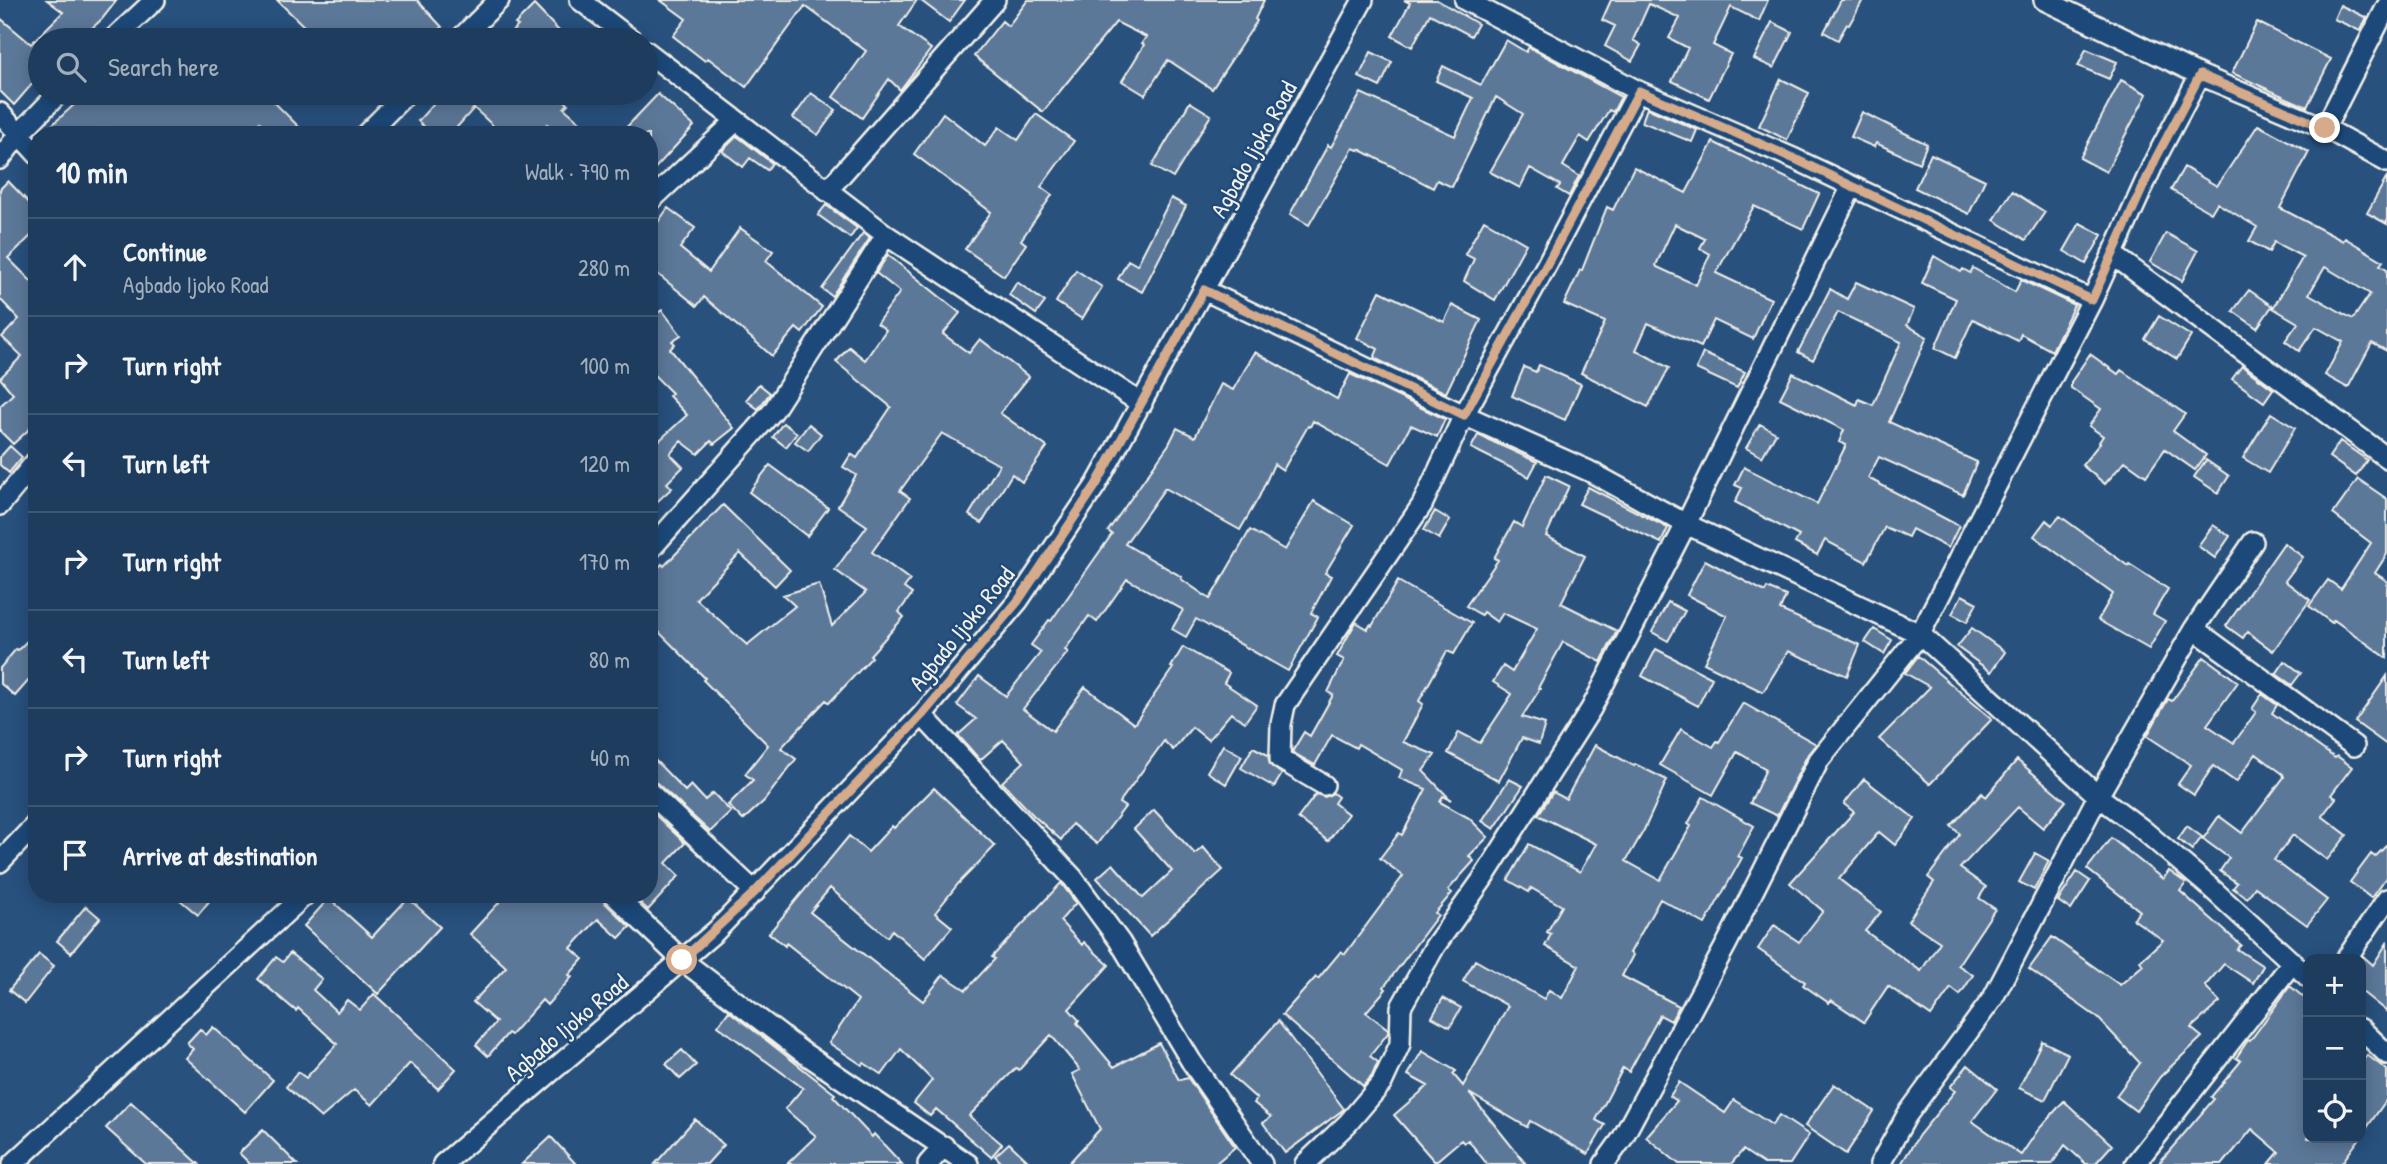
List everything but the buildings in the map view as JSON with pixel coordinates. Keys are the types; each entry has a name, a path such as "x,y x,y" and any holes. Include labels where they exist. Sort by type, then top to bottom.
{"street":[{"path":"125,28 155,0"},
{"path":"471,28 499,0"},
{"path":"580,0 616,28"},
{"name":"Agbado Ijoko Road","path":"443,1164 682,960 755,892 922,715 1018,601 1096,485 1363,0"},
{"path":"1465,0 1639,91 1852,186 2092,300"},
{"path":"2044,0 2200,75 2325,128 2387,162"},
{"path":"827,191 993,1"},
{"path":"2325,128 2387,6"},
{"path":"658,60 886,235 1142,404"},
{"path":"1604,1164 1622,1139 1720,956 1819,760 1920,634 2092,300 2156,158 2200,75"},
{"path":"1324,785 1280,759 1281,724 1285,705 1422,505 1464,415 1639,91"},
{"path":"0,159 19,134 47,105"},
{"path":"374,126 395,105"},
{"path":"0,113 28,144"},
{"path":"658,194 736,121"},
{"path":"1305,1164 1348,1123 1382,1083 1400,1044 1402,1007 1435,946 1482,880 1591,709 1686,524 1852,186"},
{"path":"658,541 773,411 886,235"},
{"path":"2112,254 2387,458"},
{"path":"1204,290 1464,415 1589,471 1686,524 1920,634 2098,796 2152,837 2303,972"},
{"path":"0,505 28,471"},
{"path":"1880,1164 1907,1115 1993,998 2098,796 2194,629 2253,542"},
{"path":"2194,629 2354,746"},
{"path":"922,715 1073,878 1120,942 1191,1062 1262,1164"},
{"path":"658,800 755,892"},
{"path":"0,862 28,832"},
{"path":"2349,954 2387,899"},
{"path":"13,1164 296,903"},
{"path":"622,903 682,960 801,1051 968,1164"},
{"path":"2135,1164 2293,962"},
{"path":"2366,1034 2387,1054"},
{"path":"928,1164 944,1146"}],"route":[{"path":"682,960 755,892 922,715 1018,601 1096,485 1204,290 1464,415 1639,91 1795,159 2092,300 2156,158 2200,75 2325,128"}]}
